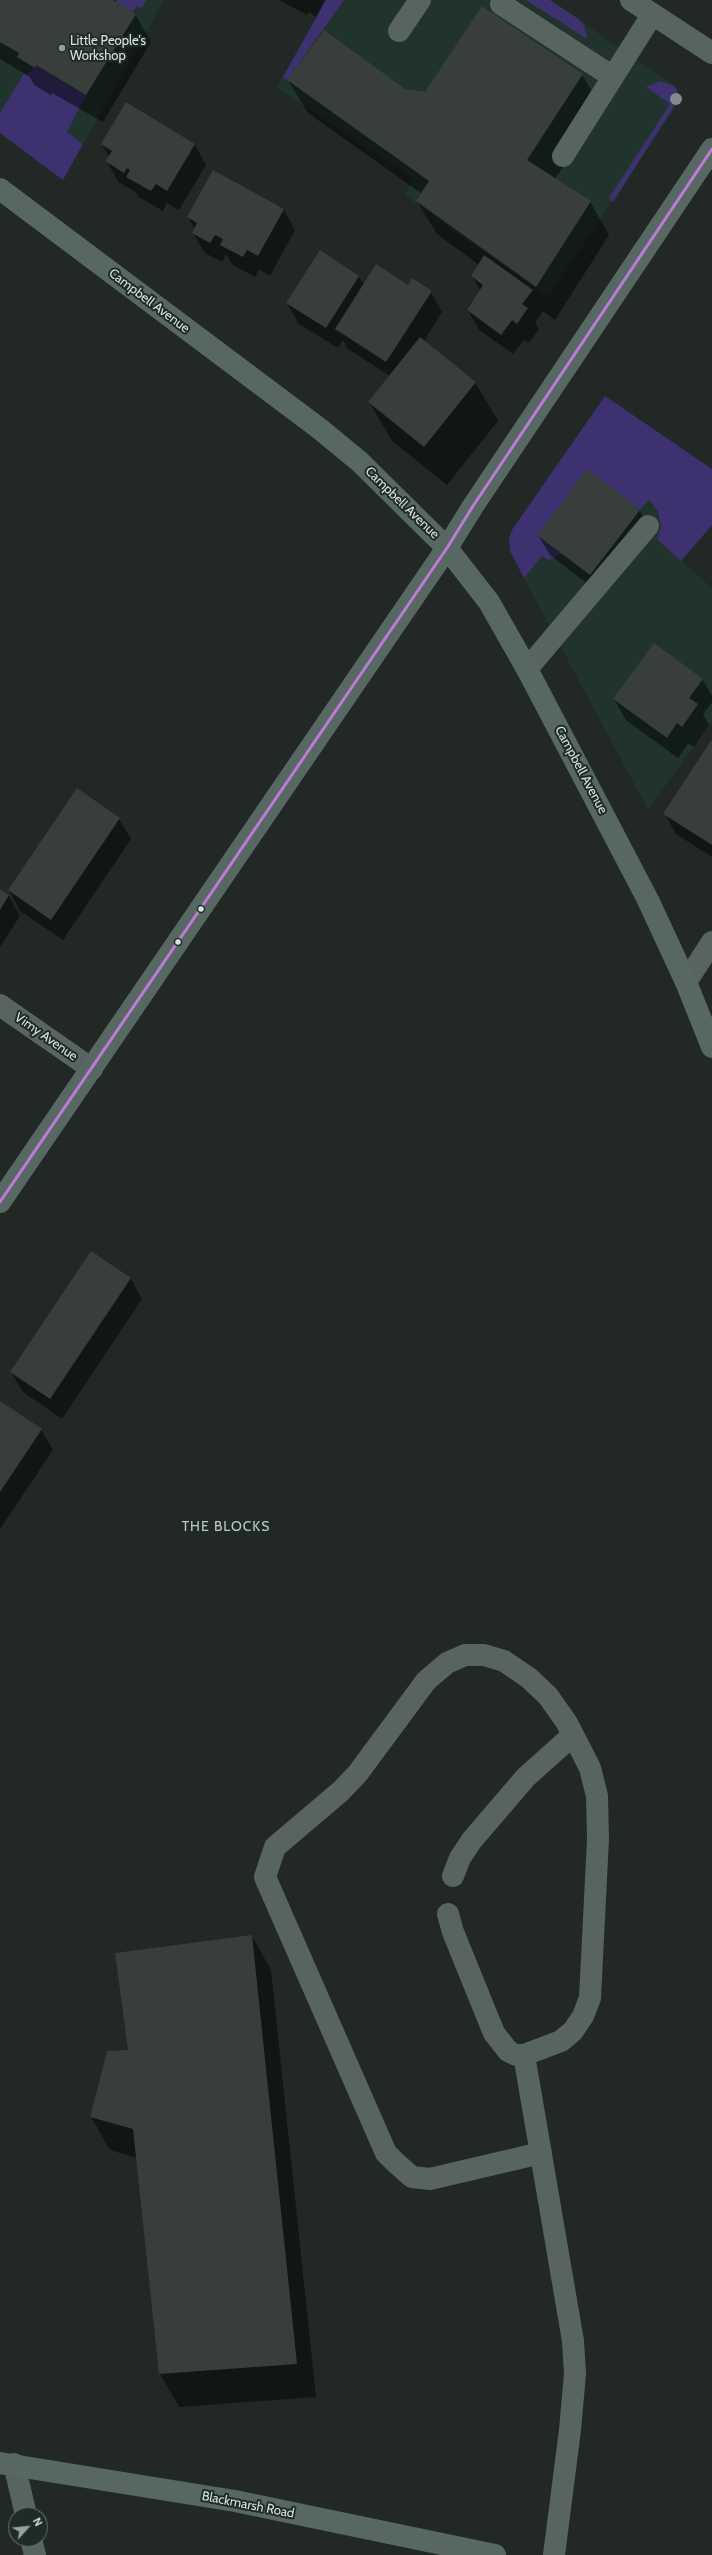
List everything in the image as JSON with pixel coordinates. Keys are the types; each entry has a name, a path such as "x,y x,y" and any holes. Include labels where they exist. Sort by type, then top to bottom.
{"street":[{"path":"399,31 420,0"},
{"path":"631,0 712,53"},
{"path":"501,4 613,77"},
{"path":"563,156 652,15"},
{"path":"0,1202 447,548 712,149"},
{"name":"Campbell Avenue","path":"0,189 320,429 365,467 447,548 489,602 527,669 648,900 686,982 712,1047"},
{"path":"527,669 648,526"},
{"path":"686,982 712,942"},
{"name":"Vimy Avenue","path":"0,1005 92,1069"},
{"path":"448,1914 453,1932 494,2033 508,2051 524,2055 561,2041 573,2031 583,2016 590,1998 598,1839 597,1796 590,1768 573,1735 548,1696 529,1678 504,1661 484,1655 465,1655 447,1663 426,1681 358,1773 341,1791 276,1847 265,1877 386,2153 396,2163 412,2177 430,2179 541,2153"},
{"path":"453,1876 460,1858 477,1834 526,1777 573,1735"},
{"path":"524,2055 573,2341 575,2374 570,2430 554,2555"},
{"path":"7,2464 23,2507"},
{"name":"Blackmarsh Road","path":"7,2464 235,2501 495,2555"}],"shaded area":[{"path":"0,0 164,0 63,180 0,133"},
{"path":"113,0 147,0 141,8 137,6 133,12"},
{"path":"326,0 550,0 675,86 680,97 677,105 548,297 437,220 405,195 413,179 277,87"},
{"path":"326,0 344,0 287,80 283,77"},
{"path":"526,0 550,0 580,20 585,28 587,39"},
{"path":"36,65 86,95 67,132 83,144 63,180 0,133 0,113 23,75 32,71"},
{"path":"660,81 675,86 680,97 613,202 609,198 670,104 646,87"},
{"path":"605,396 712,469 712,525 681,561 712,588 712,722 648,810 510,551 509,539 517,522"},
{"path":"605,396 712,469 712,525 681,561 657,539 661,527 658,511 649,500 640,510 587,469 562,554 549,560 542,556 524,578 510,551 509,539 512,530"}],"building":[{"name":"Little People's Workshop","path":"0,0 113,0 136,14 86,95 36,65 35,68 17,57 19,53 0,42"},
{"path":"482,6 583,74 527,160 591,201 536,287 416,201 429,181 287,80 324,30 405,89 425,92"},
{"path":"126,102 195,144 167,191 156,184 151,191 126,177 130,170 127,168 124,173 105,161 112,151 101,144"},
{"path":"213,170 284,209 258,256 247,250 243,257 220,245 223,239 215,235 210,243 192,233 197,223 187,217"},
{"path":"320,250 359,276 326,328 286,303"},
{"path":"484,255 533,290 522,304 528,308 517,324 512,320 501,335 467,310 483,285 471,276"},
{"path":"376,264 408,285 412,278 432,291 386,362 335,329"},
{"path":"420,337 476,382 424,447 368,402"},
{"path":"587,469 640,510 590,575 537,535"},
{"path":"654,643 703,679 689,698 698,704 682,727 677,723 667,738 613,699"},
{"path":"712,739 712,845 663,814"},
{"path":"77,788 120,818 51,920 8,890"},
{"path":"0,889 9,895 0,910"},
{"path":"91,1251 131,1278 50,1399 10,1372"},
{"path":"0,1401 42,1429 0,1492"},
{"path":"252,1935 297,2364 159,2374 133,2129 90,2117 107,2051 128,2050 115,1953"}],"transit line":[{"path":"0,1202 447,548 473,506 712,149"}],"place":[{"name":"Little People's Workshop","path":"62,48"}],"district":[{"name":"THE BLOCKS","path":"226,1527"}]}
